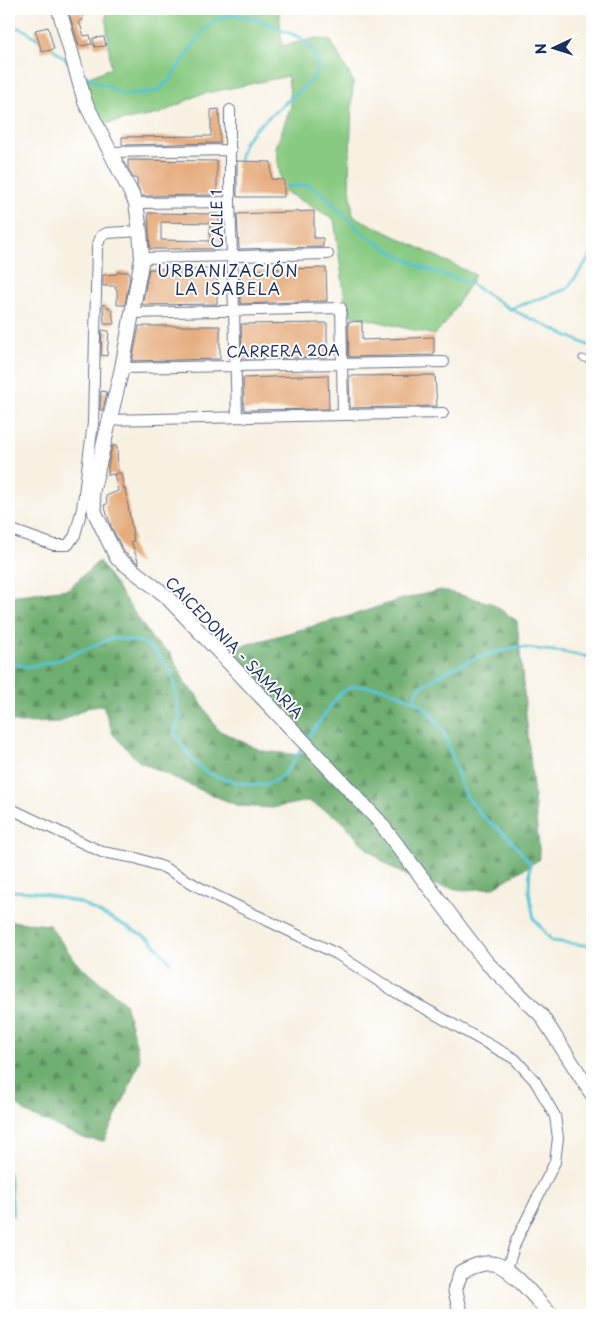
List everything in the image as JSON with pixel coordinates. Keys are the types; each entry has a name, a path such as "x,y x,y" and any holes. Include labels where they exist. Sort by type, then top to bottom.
{"street":[{"name":"CAICEDONIA - SAMARIA","path":"59,9 85,102 136,203 140,231 142,258 122,368 92,493 95,513 116,558 165,595 378,820 487,963 541,1015 592,1094"},
{"name":"CALLE 1","path":"230,110 230,202 237,418"},
{"path":"110,152 231,150"},
{"path":"136,203 230,202"},
{"path":"9,529 54,545 68,545 75,535 82,509 93,423 98,247 100,236 107,233 140,231"},
{"path":"142,258 328,254"},
{"path":"131,313 341,308 343,416"},
{"name":"CARRERA 20A","path":"122,368 444,362"},
{"path":"108,420 443,414"},
{"path":"9,808 102,852 136,858 163,867 208,892 337,954 397,993 515,1059 535,1081 555,1116 558,1138 555,1162 516,1241 508,1269"},
{"path":"461,1315 455,1289 461,1272 474,1266 494,1263 508,1269 553,1315"}],"lane":[{"path":"582,358 592,361"}],"green space":[{"path":"107,9 217,9 218,11 222,9 279,9 282,46 317,38 331,41 353,81 349,176 353,216 475,275 445,324 434,335 347,314 334,219 282,190 276,147 291,106 288,76 198,95 159,114 98,125 77,82 111,68 106,19"},
{"path":"99,561 153,640 170,653 185,684 195,693 218,730 262,751 300,755 307,750 226,663 231,649 399,600 441,590 491,603 517,621 540,859 493,888 463,890 423,883 391,868 366,848 339,818 308,801 272,808 239,806 138,761 113,734 103,705 87,708 60,722 19,723 9,720 9,596 68,589"},
{"path":"9,921 49,925 76,962 125,1003 140,1059 125,1097 104,1141 86,1139 28,1114 9,1098"}],"building":[{"path":"81,10 83,20 79,21 84,36 90,35 92,44 79,46 69,13"},
{"path":"48,27 54,49 42,52 35,30"},
{"path":"104,37 106,46 95,47 93,38"},
{"path":"219,109 220,143 122,145 122,137 211,136 211,110"},
{"path":"128,160 217,161 217,195 142,196 137,185 137,178 133,178 128,168"},
{"path":"237,161 271,162 271,179 284,180 284,197 237,197"},
{"path":"314,211 314,238 323,238 323,247 239,249 237,214"},
{"path":"148,213 219,214 219,249 150,249","holes":["161,222 210,223 210,241 161,240"]},
{"path":"326,268 327,301 241,304 239,270"},
{"path":"149,269 217,270 217,304 142,305"},
{"path":"117,272 129,272 130,277 125,305 117,305 116,286 103,286 103,275 117,274"},
{"path":"103,304 112,310 114,324 104,324"},
{"path":"362,321 362,340 434,337 434,355 349,357 348,322"},
{"path":"327,323 327,357 242,359 241,324"},
{"path":"139,326 220,326 220,359 132,361"},
{"path":"102,330 109,331 107,356 101,355"},
{"path":"328,375 329,409 244,410 243,378"},
{"path":"435,375 437,406 350,408 349,376"},
{"path":"101,391 107,392 103,410 100,410"},
{"path":"112,446 117,446 118,473 121,473 125,488 134,541 131,541 139,564 124,552 111,526 104,505 107,504 106,496 118,491 114,474 108,475"}],"waterway":[{"path":"83,75 125,95 157,91 168,82 203,31 214,21 228,15 257,19 301,38 313,50 318,65 313,79 254,130 244,143 240,164"},
{"path":"9,26 23,29 41,41"},
{"path":"51,47 68,62"},
{"path":"282,187 308,185 321,192 365,235 392,252 423,268 470,283 510,309 592,347"},
{"path":"510,309 567,289 592,254"},
{"path":"9,660 11,663 27,667 56,661 113,638 142,642 154,650 172,673 180,717 174,733 187,753 206,772 246,784 267,784 283,775 303,746"},
{"path":"413,700 420,687 449,670 478,657 517,647 563,652 592,658"},
{"path":"306,740 341,692 354,686 384,688 413,700 426,708 444,732 464,793 482,816 509,838 530,863 529,891 534,919 552,941 592,946"},
{"path":"9,891 36,892 81,903 150,939 170,962"},
{"path":"9,1173 13,1216"}],"district":[{"name":"URBANIZACIÓN LA ISABELA","path":"228,279"}]}
